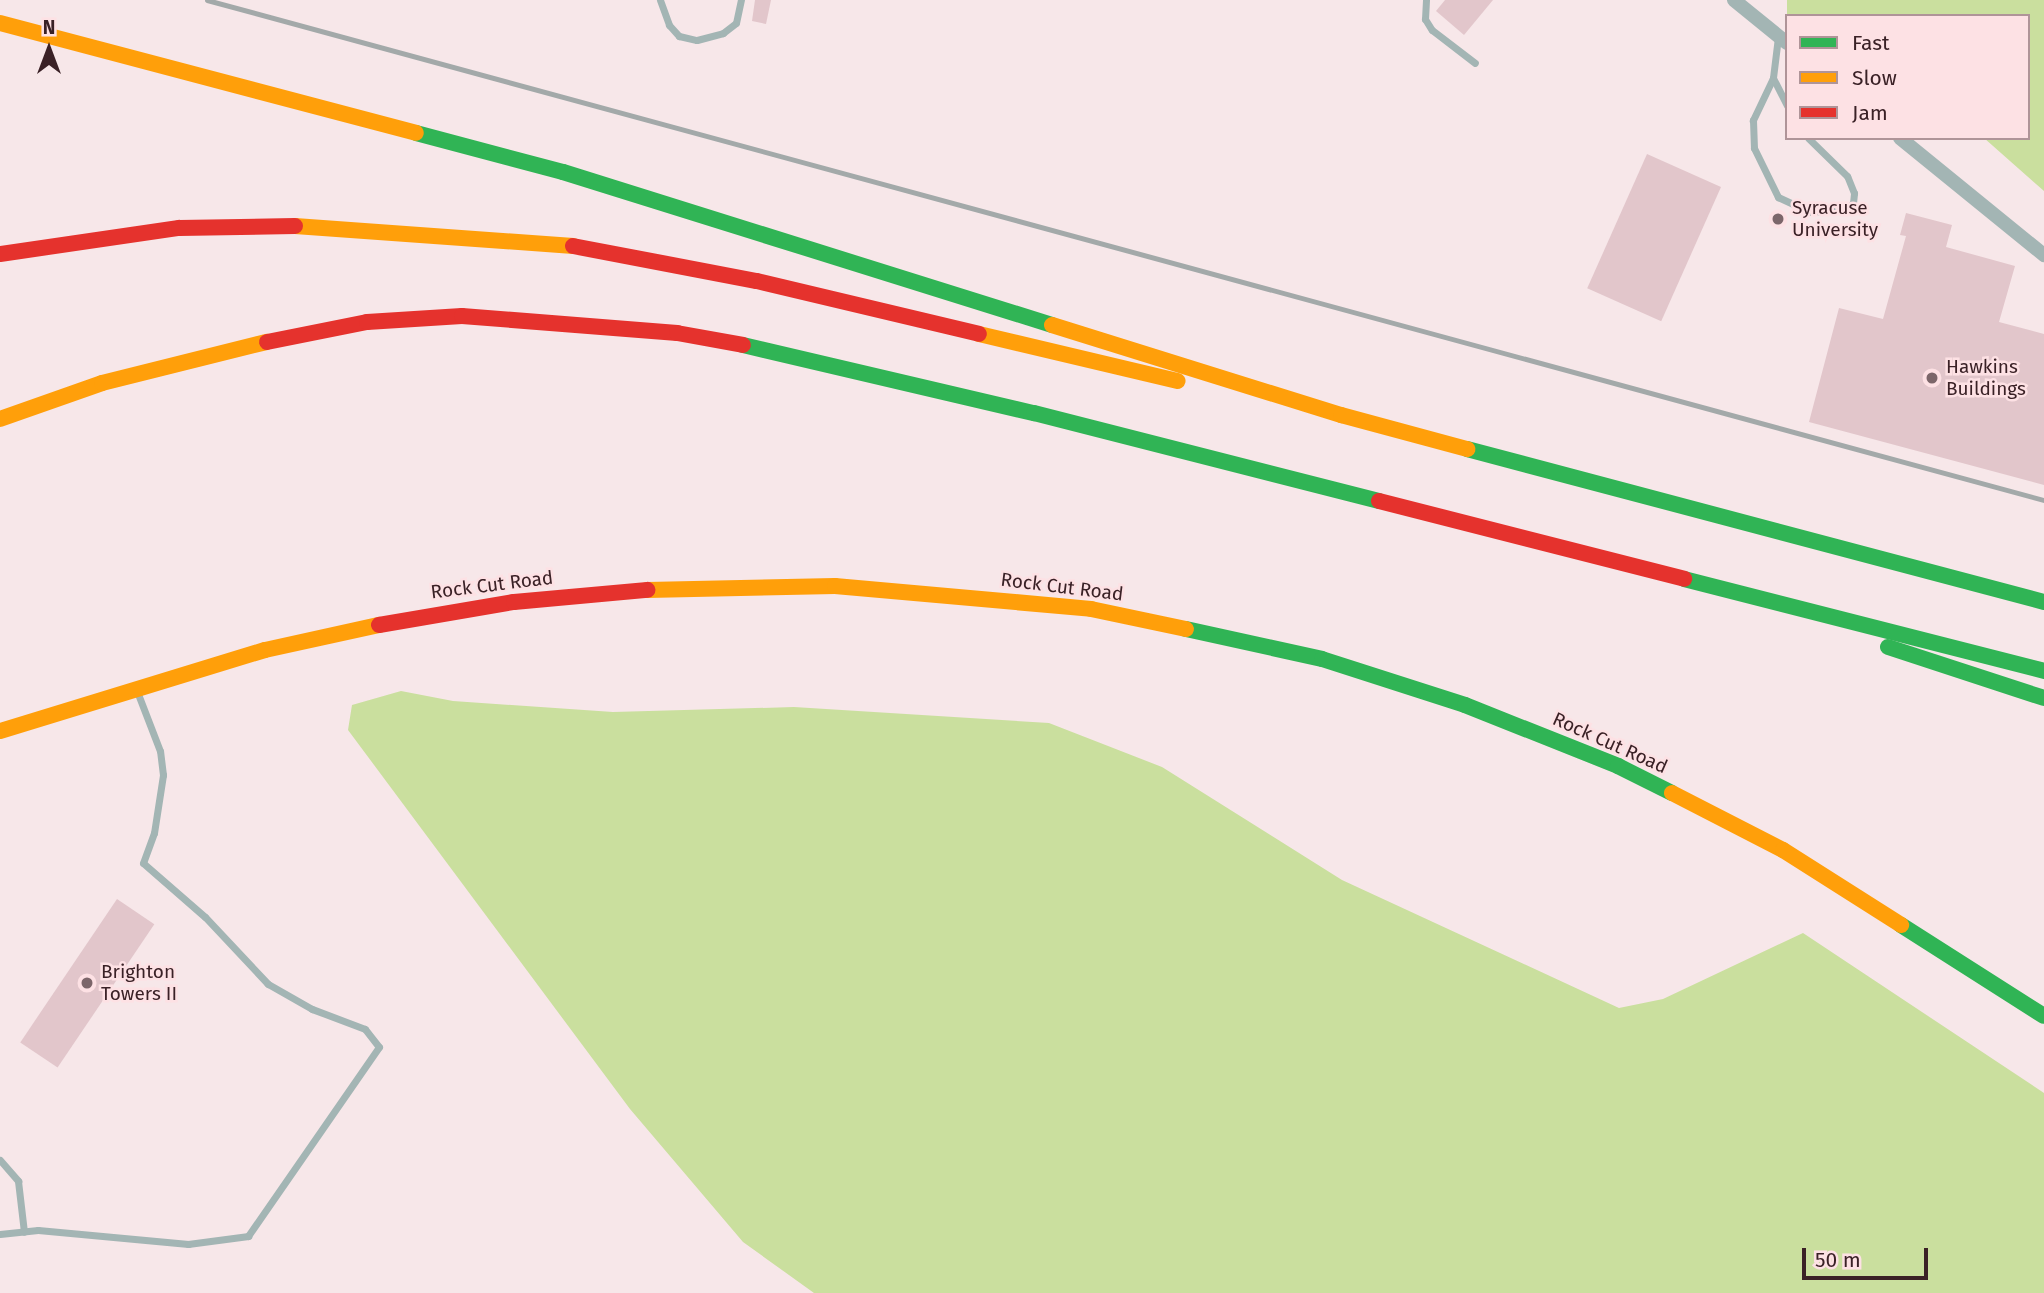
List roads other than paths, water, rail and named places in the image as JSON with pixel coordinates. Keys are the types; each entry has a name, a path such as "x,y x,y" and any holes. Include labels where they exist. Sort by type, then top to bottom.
{"main road":[{"path":"0,23 563,172 1056,329 1341,415 2044,602"},
{"path":"0,254 179,229 274,226 558,243 757,281 956,325 1133,372 1341,415"},
{"path":"0,419 102,383 285,335 367,322 462,316 677,333 784,353 987,402 2044,671"},
{"path":"1639,570 2044,698"},
{"name":"Rock Cut Road","path":"0,731 265,650 424,615 514,601 659,589 835,586 1091,609 1322,659 1465,705 1618,766 1783,850 2044,1016"}],"street":[{"path":"1734,0 1782,40"},
{"path":"1902,140 2044,255"}],"lane":[{"path":"657,2 679,36 697,40 723,33 736,23 741,0"},
{"path":"1426,0 1425,19 1432,30 1475,63"},
{"path":"1782,40 1773,78 1753,120 1754,148 1777,197 1810,212 1846,209 1854,193 1847,176 1810,140"},
{"path":"1773,78 1785,102"},
{"path":"0,1234 24,1231 137,1237 188,1244 248,1236 379,1047 365,1029 312,1009 268,984 205,917 144,863 154,833 163,775 160,751 137,690"},
{"path":"0,1160 18,1181 24,1231"}],"railway":[{"path":"207,0 2044,500"}],"place":[{"name":"Syracuse University","path":"1778,219"},
{"name":"Hawkins Buildings","path":"1932,378"},
{"name":"Brighton Towers II","path":"87,983"}]}
